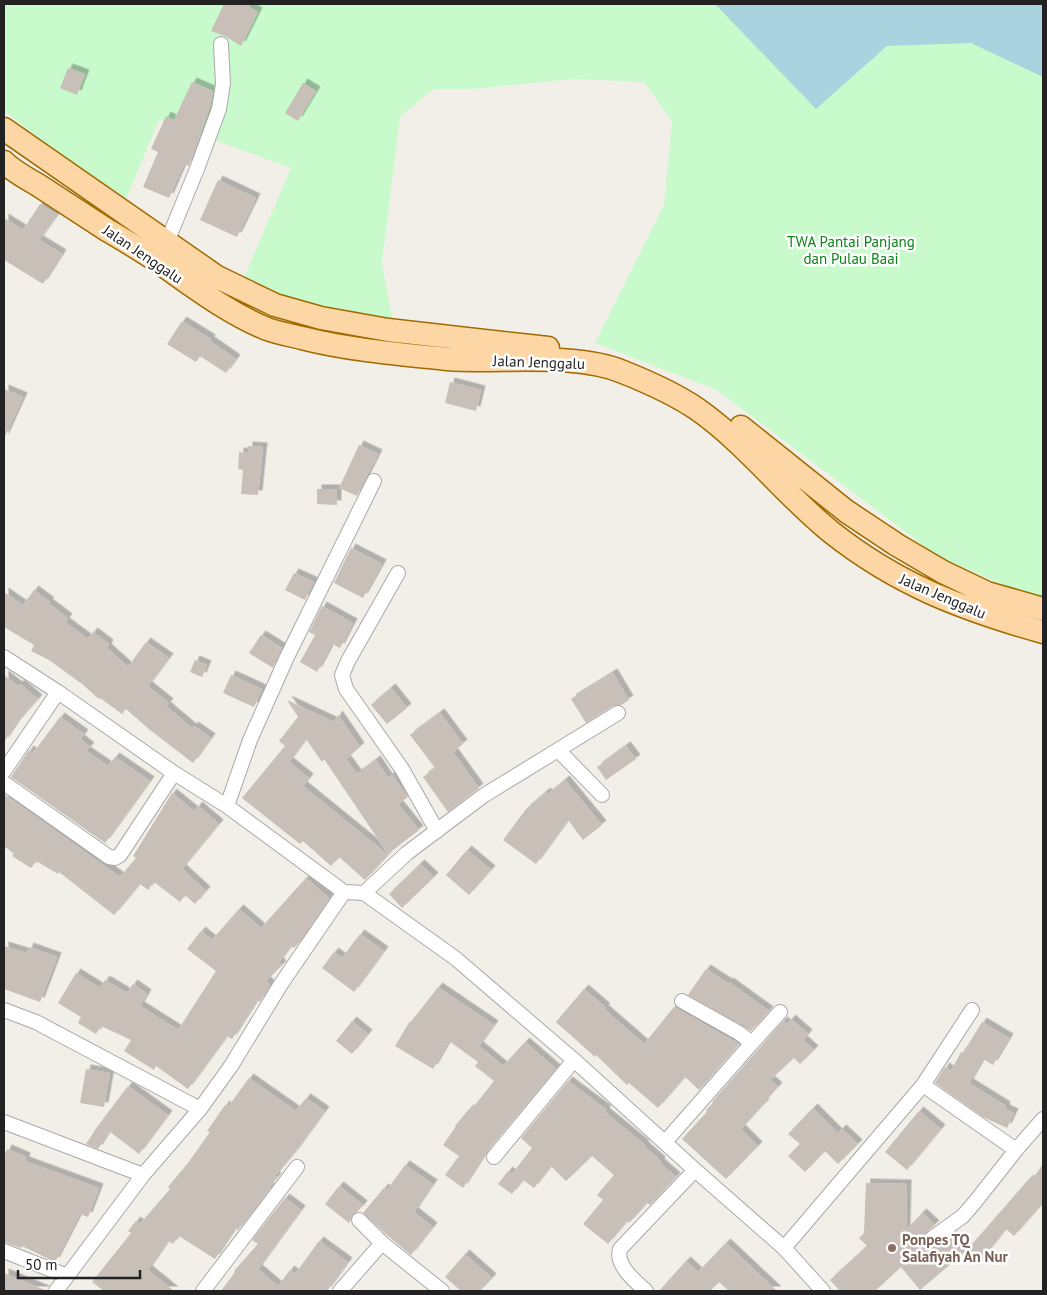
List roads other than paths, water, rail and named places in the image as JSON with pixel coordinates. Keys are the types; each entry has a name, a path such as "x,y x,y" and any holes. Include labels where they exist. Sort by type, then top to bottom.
{"main road":[{"name":"Jalan Jenggalu","path":"4,129 216,277 274,305 322,318 388,330 561,349 611,362 672,395 721,412 846,511 897,545 943,572 987,593 1043,609"},
{"name":"Jalan Jenggalu","path":"5,166 158,262 196,290 227,309 269,330 322,343 405,355 472,361 611,362"},
{"name":"Jalan Jenggalu","path":"699,404 786,492 830,531 883,569 918,588 960,606 999,620 1043,632"}],"street":[{"path":"166,242 197,169 218,110 223,84 221,44"},
{"path":"227,806 250,740 287,657 374,481"},
{"path":"398,573 348,660 342,675 346,689 402,769 437,831"},
{"path":"4,657 58,692 174,773 227,806 344,892 364,892 455,958 574,1060 784,1248 823,1291"},
{"path":"4,771 58,692"},
{"path":"364,892 407,853 483,796 618,713"},
{"path":"558,750 602,795"},
{"path":"4,783 109,858 115,858 120,855 174,773"},
{"path":"56,1291 143,1175 200,1109 231,1066 281,984 344,892"},
{"path":"682,1001 739,1033 752,1043"},
{"path":"4,1010 50,1029 200,1109"},
{"path":"784,1248 922,1085 972,1010"},
{"path":"665,1142 780,1012"},
{"path":"494,1157 574,1060"},
{"path":"922,1085 1016,1150"},
{"path":"931,1238 963,1216 1043,1119"},
{"path":"4,1122 143,1175"},
{"path":"203,1291 297,1167"},
{"path":"646,1291 629,1275 618,1254 620,1249 695,1170"},
{"path":"359,1220 382,1243 442,1291"},
{"path":"340,1291 382,1243"},
{"path":"4,1251 67,1276"}],"water":[{"path":"715,4 1043,4 1043,77 971,43 887,46 816,109"}],"place":[{"name":"Ponpes TQ Salafiyah An Nur","path":"892,1248"}],"park label":[{"name":"TWA Pantai Panjang dan Pulau Baai","path":"851,250"}]}
